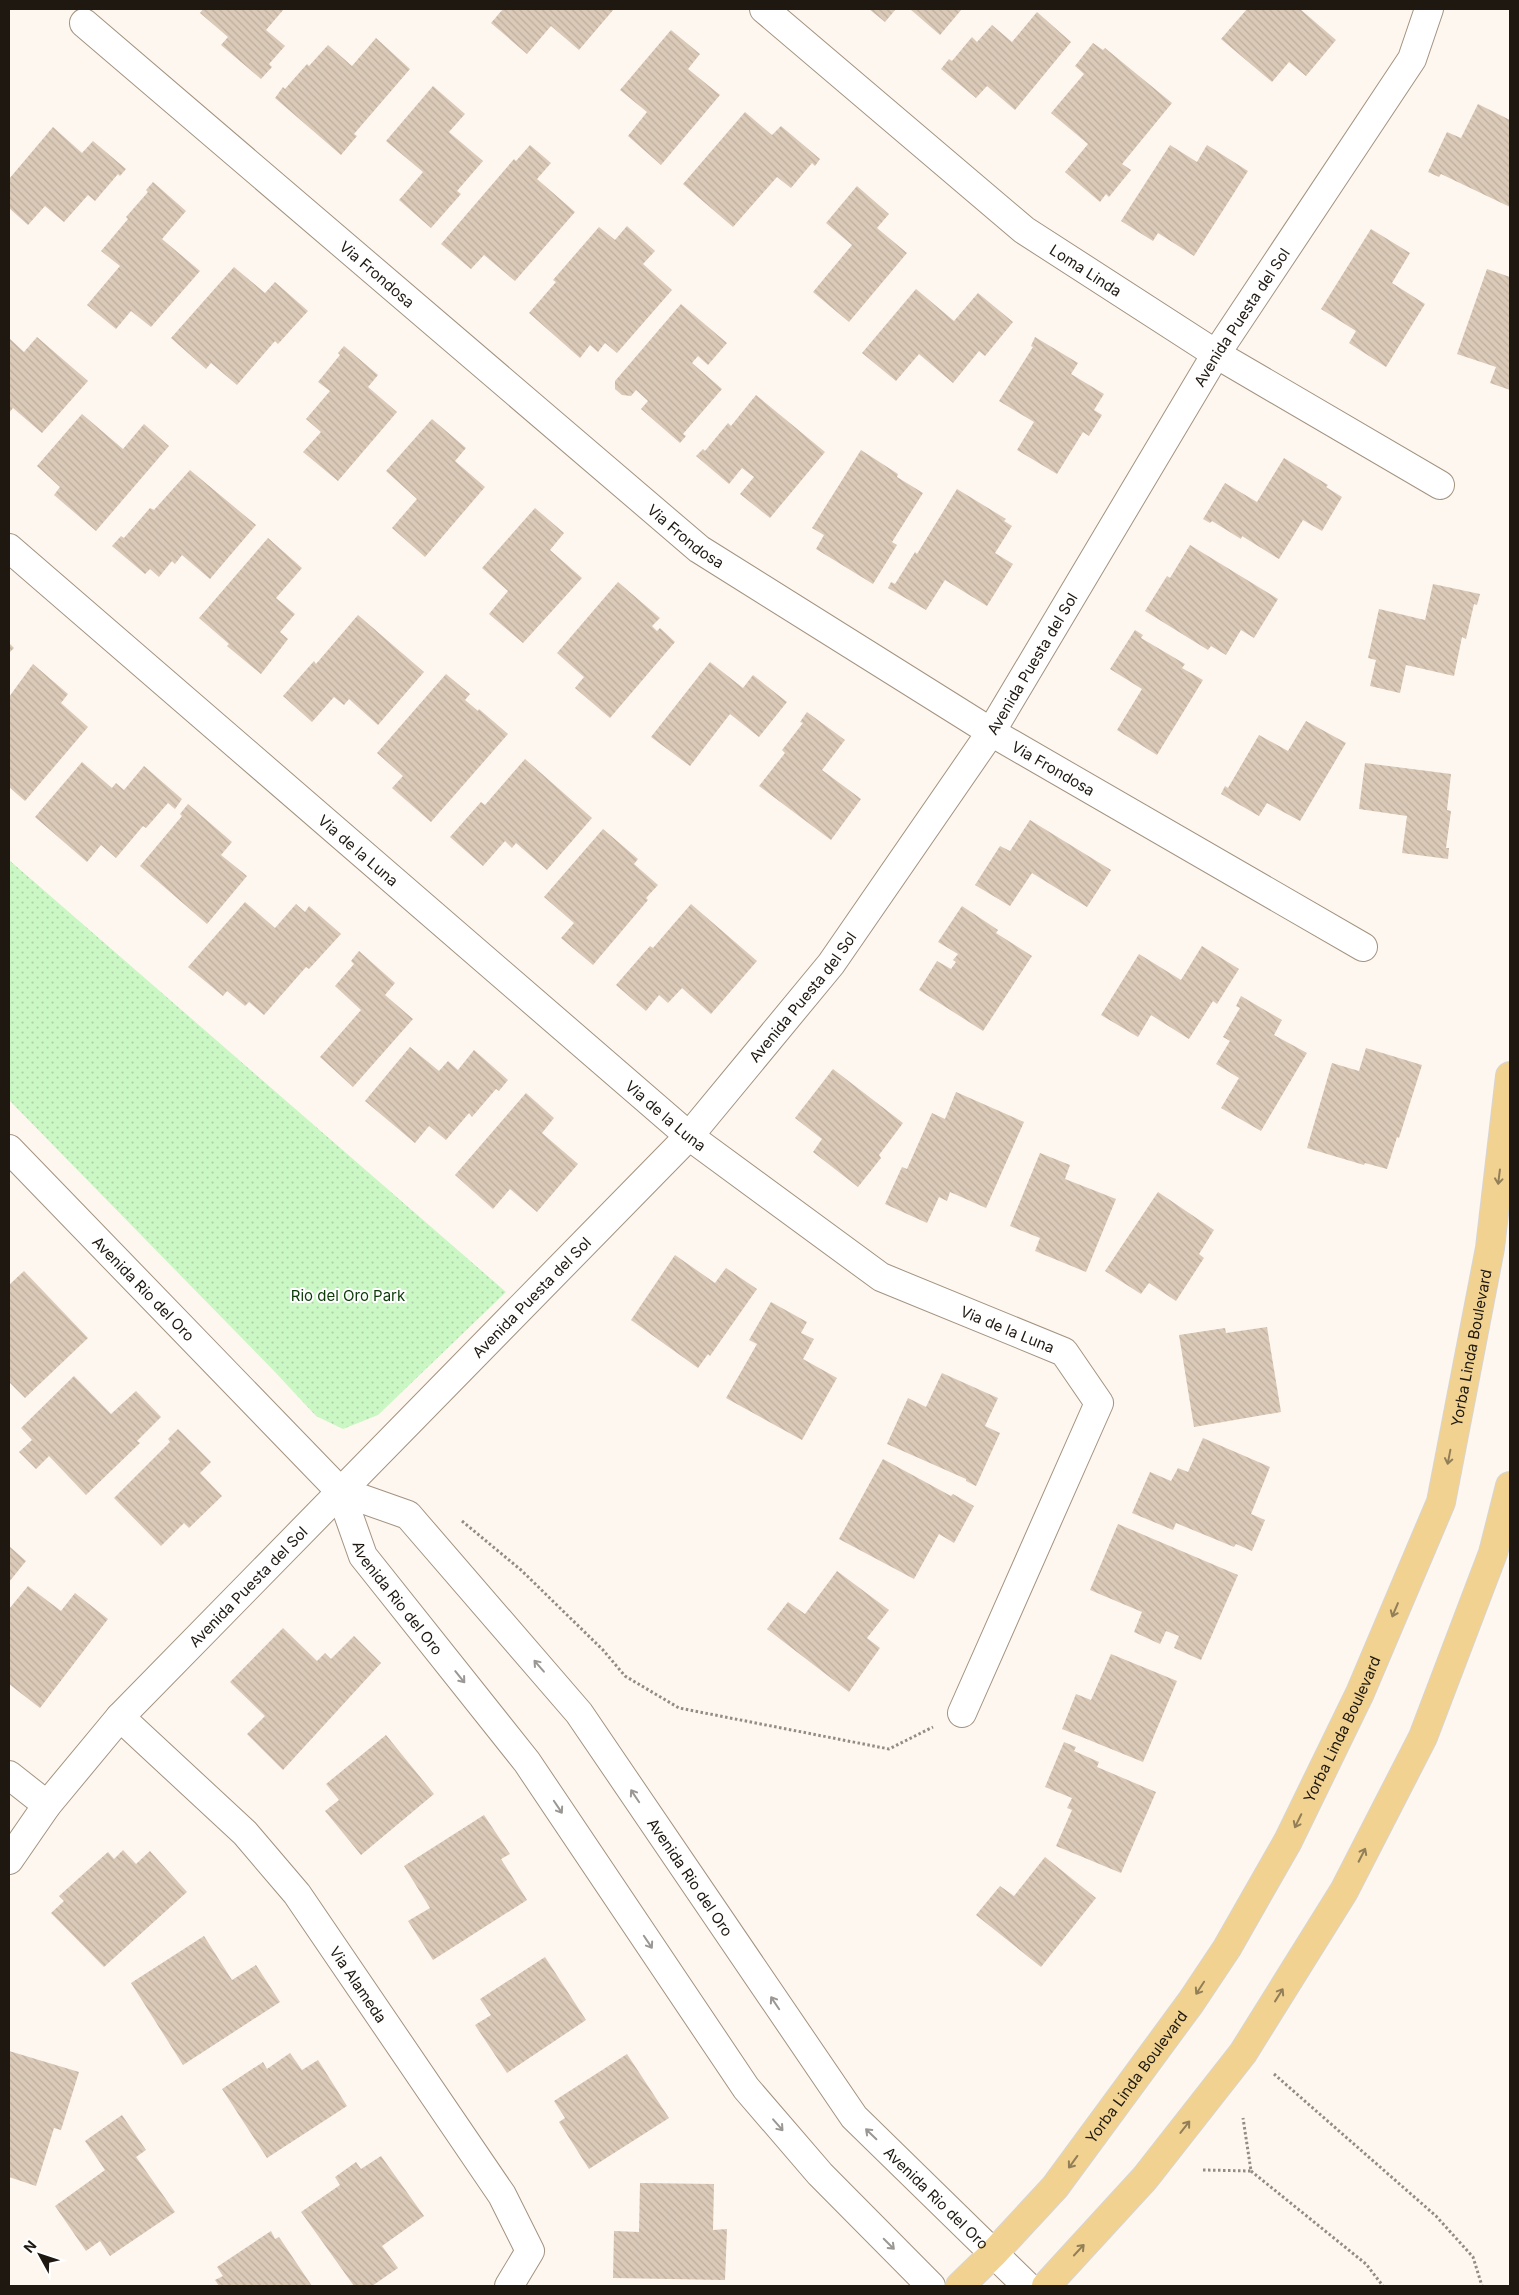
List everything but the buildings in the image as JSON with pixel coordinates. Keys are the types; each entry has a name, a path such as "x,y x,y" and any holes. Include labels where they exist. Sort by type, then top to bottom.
{"main road":[{"name":"Yorba Linda Boulevard","path":"960,2286 993,2254 1055,2187 1191,2002 1227,1948 1288,1841 1360,1692 1441,1502 1490,1248 1510,1076"},
{"path":"1046,2286 1145,2178 1243,2053 1344,1891 1424,1737 1492,1553 1510,1486"}],"street":[{"name":"Loma Linda","path":"764,9 1024,230 1216,354 1440,485"},
{"name":"Avenida Puesta del Sol","path":"9,1860 47,1805 120,1717 689,1136 831,964 992,732 1216,354 1412,59 1429,9"},
{"name":"Via Frondosa","path":"84,22 699,549 992,732 1363,947"},
{"name":"Via de la Luna","path":"9,548 689,1136 881,1277 1064,1352 1099,1403 962,1713"},
{"name":"Avenida Rio del Oro","path":"9,1149 340,1491 363,1556 527,1762 746,2088 820,2174 931,2286"},
{"name":"Avenida Rio del Oro","path":"340,1491 408,1515 579,1712 854,2117 1027,2286"},
{"name":"Via Alameda","path":"120,1717 245,1833 297,1894 502,2195 530,2251 509,2286"},
{"path":"9,1775 47,1805"}],"path":[{"path":"455,1515 521,1570 603,1650 625,1676 679,1708 889,1749 962,1713"},
{"path":"1274,2074 1436,2216 1473,2258 1482,2286"},
{"path":"1243,2118 1250,2171"},
{"path":"1203,2170 1250,2171 1366,2264 1383,2286"}],"green space":[{"name":"Rio del Oro Park","path":"9,860 506,1292 378,1415 343,1429 316,1416 9,1100"}]}
